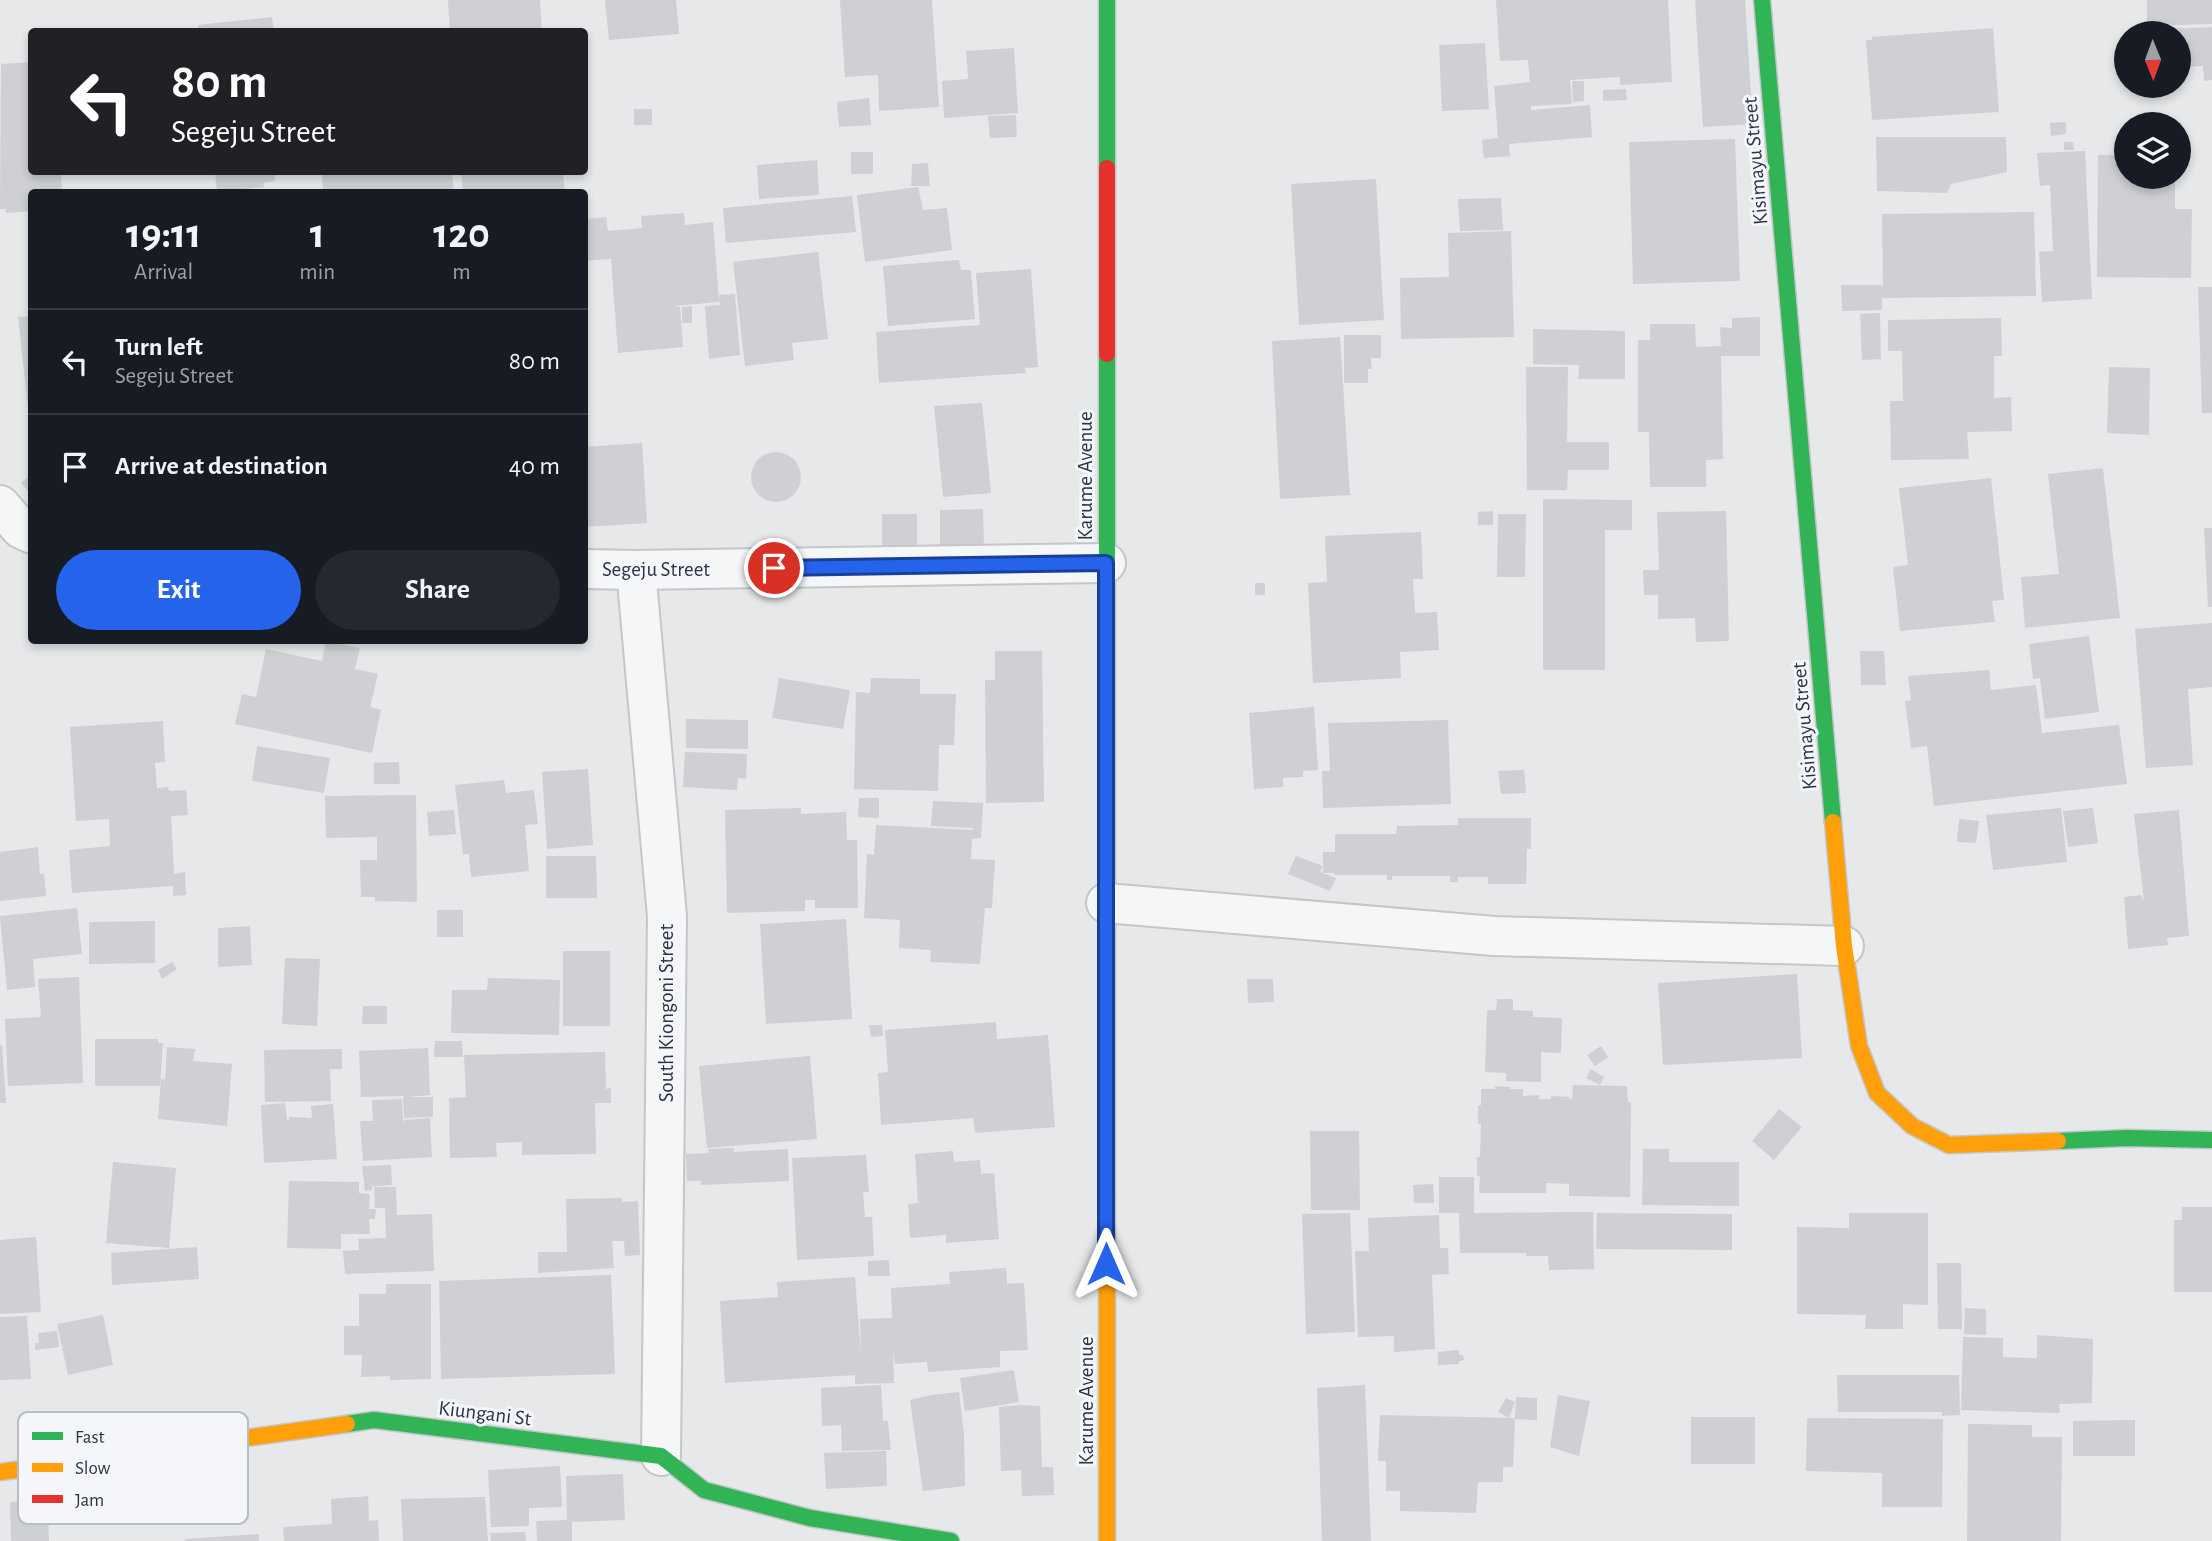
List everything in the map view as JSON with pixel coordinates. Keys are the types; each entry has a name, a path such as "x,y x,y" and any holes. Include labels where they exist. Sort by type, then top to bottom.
{"street":[{"name":"Karume Avenue","path":"1107,0 1107,1541"},
{"name":"Kisimayu Street","path":"1762,0 1844,946 1859,1045 1877,1093 1912,1126 1949,1145 2127,1138 2212,1140"},
{"path":"0,505 21,529 28,532"},
{"name":"Segeju Street","path":"588,569 1106,563"},
{"name":"South Kiongoni Street","path":"636,570 667,916 661,1456"},
{"path":"1106,903 1494,936 1844,946"},
{"name":"Kiungani St","path":"248,1438 374,1420 661,1456"},
{"path":"661,1456 704,1490 810,1518 951,1541"},
{"name":"Kiungani St","path":"0,1472 18,1469"}],"building":[{"path":"448,0 540,0 542,28 450,28"},
{"path":"605,0 676,0 679,34 609,40"},
{"path":"840,0 932,0 939,107 879,111 878,75 845,77"},
{"path":"1496,0 1668,0 1672,82 1620,85 1620,77 1570,80 1572,104 1531,106 1531,110 1590,105 1592,137 1509,144 1510,156 1484,158 1482,140 1498,138 1494,86 1530,82 1528,60 1500,61"},
{"path":"1695,0 1745,0 1753,124 1703,127"},
{"path":"2147,0 2212,0 2212,24 2147,21"},
{"path":"272,17 273,28 198,28 198,25"},
{"path":"2212,27 2212,80 2204,81 2203,66 2191,66 2191,28"},
{"path":"1993,28 1999,112 1872,120 1866,40 1872,40 1872,37"},
{"path":"1485,43 1489,109 1442,111 1439,45"},
{"path":"1014,48 1018,113 944,118 942,81 968,79 966,51"},
{"path":"28,62 28,175 61,175 62,189 28,189 28,211 6,213 6,209 0,209 1,64"},
{"path":"1572,81 1584,81 1584,101 1573,102"},
{"path":"1626,89 1627,100 1603,101 1603,90"},
{"path":"869,98 871,125 839,127 837,102"},
{"path":"634,109 652,109 652,125 634,125"},
{"path":"1016,115 1017,137 990,138 988,116"},
{"path":"2066,122 2066,134 2051,136 2050,123"},
{"path":"1876,137 2006,137 2007,172 1951,184 1947,193 1877,191"},
{"path":"1735,139 1740,281 1633,284 1629,142"},
{"path":"2064,142 2073,142 2074,150 2064,150"},
{"path":"2085,151 2092,299 2042,302 2039,252 2053,251 2050,185 2040,186 2037,153"},
{"path":"851,152 873,152 873,174 851,174"},
{"path":"2098,155 2114,155 2114,189 2175,189 2175,209 2192,209 2191,278 2097,277"},
{"path":"817,160 819,195 759,199 757,165"},
{"path":"928,163 930,186 911,186 912,164"},
{"path":"215,175 274,175 275,181 263,183 264,187 217,189"},
{"path":"322,175 452,175 454,189 323,189"},
{"path":"461,175 563,175 565,189 463,189"},
{"path":"1376,179 1384,320 1299,325 1291,184"},
{"path":"918,187 923,210 947,208 952,250 865,262 857,195"},
{"path":"852,196 856,232 726,243 723,208"},
{"path":"1501,198 1503,230 1460,231 1458,199"},
{"path":"2034,212 2036,296 1882,298 1882,310 1842,311 1841,285 1882,285 1883,293 1882,214"},
{"path":"684,213 685,225 713,222 719,302 674,306 680,307 683,347 618,353 611,259 588,261 588,219 606,217 608,231 642,228 641,216"},
{"path":"1511,231 1514,337 1401,339 1400,278 1449,277 1448,233"},
{"path":"818,252 828,339 792,343 794,360 745,366 733,262"},
{"path":"959,260 961,270 971,270 975,319 888,326 883,266"},
{"path":"1031,269 1038,367 1025,368 1026,373 879,383 876,332 980,325 976,273"},
{"path":"2198,287 2212,287 2212,413 2202,413"},
{"path":"735,294 740,355 709,359 705,306 719,305 720,309 719,295"},
{"path":"692,306 692,323 682,323 682,307"},
{"path":"1880,313 1881,359 1862,360 1860,314"},
{"path":"28,316 28,408 18,317"},
{"path":"1760,317 1760,356 1721,356 1723,459 1706,460 1706,487 1650,487 1649,432 1638,432 1638,340 1650,340 1650,324 1695,324 1696,347 1721,346 1720,327 1732,328 1732,318"},
{"path":"2001,318 2002,356 1994,356 1994,398 2011,397 2012,431 1967,432 1969,459 1891,460 1890,401 1903,401 1902,351 1888,351 1888,320"},
{"path":"1533,329 1625,331 1625,379 1578,379 1579,365 1533,364"},
{"path":"1344,335 1381,335 1381,358 1371,358 1372,369 1368,369 1368,383 1344,383"},
{"path":"1340,337 1350,495 1280,499 1272,341"},
{"path":"1526,367 1568,367 1567,442 1609,442 1609,470 1568,470 1567,490 1527,490"},
{"path":"2109,367 2150,368 2149,435 2107,433"},
{"path":"982,403 991,493 943,497 934,406"},
{"path":"642,443 647,523 588,527 588,447"},
{"path":"776,452 793,460 801,477 793,494 776,502 759,494 751,477 759,460"},
{"path":"2103,468 2120,618 2025,628 2021,577 2059,574 2048,474"},
{"path":"28,477 28,491 21,483"},
{"path":"1991,478 2004,600 1992,601 1995,622 1900,631 1893,567 1908,565 1899,488"},
{"path":"1543,499 1632,500 1632,530 1605,530 1605,670 1543,670"},
{"path":"983,509 984,549 940,549 940,510"},
{"path":"1493,511 1493,525 1478,525 1478,512"},
{"path":"1726,511 1729,641 1696,642 1695,618 1658,619 1658,595 1644,595 1643,570 1659,570 1657,512"},
{"path":"882,514 917,514 917,549 882,549"},
{"path":"1498,514 1526,514 1525,577 1497,577"},
{"path":"2204,528 2212,528 2212,607 2208,607"},
{"path":"1421,532 1423,579 1413,579 1415,613 1437,612 1439,650 1400,652 1401,678 1313,683 1308,583 1327,582 1325,536"},
{"path":"1255,583 1265,583 1265,595 1255,595"},
{"path":"2212,623 2212,687 2188,689 2193,765 2146,768 2135,629"},
{"path":"2089,636 2099,712 2045,719 2040,678 2033,679 2029,644"},
{"path":"325,644 360,648 355,669 378,674 370,707 381,710 372,753 235,724 242,694 256,697 266,649 322,661"},
{"path":"995,651 1042,651 1044,802 986,803 985,680 995,680"},
{"path":"1860,651 1884,651 1886,685 1861,685"},
{"path":"1989,670 1991,690 2036,685 2042,733 2119,725 2127,784 1934,806 1927,746 1911,748 1905,701 1911,700 1908,676"},
{"path":"779,678 850,690 843,729 772,718"},
{"path":"871,678 920,679 920,694 956,694 954,745 939,745 938,791 854,789 856,692 870,693"},
{"path":"1314,707 1318,770 1303,771 1303,777 1283,778 1283,787 1254,789 1249,713"},
{"path":"686,719 748,720 748,749 686,748"},
{"path":"1448,720 1451,804 1323,808 1322,771 1330,771 1328,723"},
{"path":"163,721 165,762 155,763 157,788 168,787 169,791 186,790 188,815 171,816 174,874 185,872 186,895 173,896 173,886 72,893 69,850 110,846 109,819 76,821 70,727"},
{"path":"257,746 330,758 324,793 252,781"},
{"path":"685,752 747,754 746,779 738,778 737,790 683,787"},
{"path":"399,762 400,784 374,784 374,763"},
{"path":"588,769 593,845 547,849 542,772"},
{"path":"1524,770 1526,793 1501,794 1498,771"},
{"path":"504,780 506,793 534,790 538,824 525,825 529,871 471,877 469,854 463,854 455,785"},
{"path":"416,795 417,902 375,901 375,897 361,897 360,860 377,860 377,837 326,838 325,796"},
{"path":"859,798 879,798 879,818 858,817"},
{"path":"933,801 983,803 981,838 972,839 971,859 995,860 992,908 985,908 980,964 930,962 931,950 899,948 900,920 864,918 867,854 874,855 876,825 973,830 931,826"},
{"path":"801,808 801,814 846,812 847,840 857,840 858,908 815,908 815,900 805,900 805,911 727,913 725,810"},
{"path":"2061,808 2067,862 1993,870 1986,815"},
{"path":"2093,808 2098,843 2068,847 2063,811"},
{"path":"454,810 456,834 429,836 427,812"},
{"path":"2179,810 2189,936 2167,938 2168,945 2128,949 2124,897 2141,895 2144,901 2134,814"},
{"path":"1458,818 1531,818 1531,849 1527,849 1526,884 1488,884 1488,877 1458,877 1458,882 1450,882 1450,876 1392,876 1392,880 1387,880 1387,875 1323,873 1323,852 1335,852 1335,834 1396,834 1397,826 1458,825"},
{"path":"1959,819 1979,821 1976,843 1957,842"},
{"path":"38,847 40,874 44,874 46,896 0,901 0,852"},
{"path":"546,856 596,856 597,898 546,898"},
{"path":"1296,856 1323,866 1320,872 1336,878 1330,891 1288,874"},
{"path":"77,908 82,954 33,959 35,987 7,990 0,916"},
{"path":"437,910 463,910 463,937 437,937"},
{"path":"846,919 852,1019 766,1024 760,924"},
{"path":"155,921 155,963 89,964 89,922"},
{"path":"250,926 252,965 218,967 218,928"},
{"path":"563,951 610,951 610,1026 563,1026"},
{"path":"285,958 320,959 317,1026 282,1024"},
{"path":"172,962 177,969 162,979 158,970"},
{"path":"1797,974 1802,1058 1663,1065 1658,983"},
{"path":"79,977 83,1083 8,1086 5,1019 41,1017 38,979"},
{"path":"488,978 560,980 559,1035 451,1033 452,990 487,990"},
{"path":"1247,979 1273,979 1274,1002 1248,1003"},
{"path":"1497,999 1513,999 1513,1010 1533,1011 1533,1017 1562,1018 1561,1053 1541,1052 1541,1082 1506,1081 1506,1073 1485,1072 1487,1010 1496,1010"},
{"path":"363,1006 387,1006 387,1024 362,1024"},
{"path":"996,1022 997,1039 1048,1035 1055,1127 975,1133 973,1118 881,1125 878,1073 888,1072 885,1030"},
{"path":"869,1025 882,1025 883,1036 871,1037"},
{"path":"95,1039 158,1039 158,1043 163,1043 160,1086 95,1086"},
{"path":"435,1041 462,1041 463,1057 434,1057"},
{"path":"2,1045 6,1103 0,1103"},
{"path":"1601,1046 1608,1057 1595,1066 1587,1055"},
{"path":"167,1047 195,1049 193,1061 232,1064 227,1126 158,1119 161,1079 165,1080"},
{"path":"428,1048 430,1095 407,1097 433,1097 433,1117 404,1118 403,1096 361,1097 359,1051"},
{"path":"342,1049 342,1069 330,1069 331,1101 265,1102 264,1050"},
{"path":"605,1052 606,1089 611,1088 611,1103 595,1103 596,1154 522,1155 522,1142 496,1143 497,1157 450,1158 449,1098 466,1097 464,1055"},
{"path":"810,1056 817,1139 707,1148 699,1066"},
{"path":"1591,1069 1604,1077 1600,1085 1586,1078"},
{"path":"1573,1085 1627,1086 1628,1102 1631,1102 1630,1197 1569,1196 1569,1184 1546,1183 1546,1193 1479,1193 1477,1157 1480,1157 1481,1124 1478,1124 1478,1106 1481,1105 1481,1089 1510,1087 1523,1089 1523,1096 1572,1099"},
{"path":"402,1099 403,1124 404,1120 430,1118 432,1157 363,1161 360,1121 373,1121 372,1100"},
{"path":"285,1103 287,1120 289,1117 312,1118 311,1106 333,1104 337,1159 264,1163 261,1105"},
{"path":"1779,1109 1802,1127 1774,1160 1752,1141"},
{"path":"1310,1131 1359,1131 1360,1210 1311,1210"},
{"path":"734,1148 734,1152 788,1149 789,1181 701,1185 701,1181 687,1181 686,1154 709,1153 708,1149"},
{"path":"1643,1149 1669,1149 1669,1162 1739,1162 1739,1206 1642,1205"},
{"path":"953,1151 954,1162 980,1160 981,1174 994,1173 999,1239 946,1243 946,1235 910,1238 908,1204 918,1203 915,1154"},
{"path":"866,1155 869,1192 863,1192 865,1217 872,1217 874,1256 797,1260 792,1158"},
{"path":"113,1162 176,1168 169,1248 106,1243"},
{"path":"391,1165 392,1185 367,1187 372,1187 372,1190 365,1191 362,1166"},
{"path":"1439,1177 1474,1177 1474,1213 1593,1212 1594,1269 1549,1270 1548,1256 1526,1256 1526,1253 1460,1253 1459,1213 1439,1213"},
{"path":"289,1181 359,1182 359,1193 370,1194 369,1209 376,1209 375,1219 369,1219 370,1234 341,1234 341,1249 287,1248"},
{"path":"1433,1184 1434,1203 1414,1203 1413,1185"},
{"path":"374,1187 396,1187 397,1215 432,1214 434,1271 345,1274 343,1251 359,1250 358,1239 386,1238 385,1208 375,1208"},
{"path":"622,1198 622,1202 638,1201 640,1255 625,1256 624,1241 612,1241 614,1268 538,1273 538,1252 567,1252 566,1199"},
{"path":"2182,1207 2212,1207 2212,1292 2174,1292 2174,1220 2182,1220"},
{"path":"1350,1213 1355,1332 1306,1334 1302,1214"},
{"path":"1597,1213 1732,1214 1732,1250 1596,1249"},
{"path":"1849,1213 1928,1213 1928,1305 1903,1304 1903,1329 1865,1329 1866,1315 1797,1314 1797,1227 1849,1228"},
{"path":"1439,1215 1440,1248 1448,1248 1449,1274 1432,1275 1435,1349 1394,1352 1394,1336 1358,1337 1355,1251 1369,1251 1368,1218"},
{"path":"36,1237 41,1312 0,1314 0,1240"},
{"path":"197,1247 199,1279 112,1285 111,1253"},
{"path":"889,1260 890,1276 868,1276 868,1261"},
{"path":"1937,1263 1961,1263 1962,1329 1938,1329"},
{"path":"1006,1268 1007,1284 1024,1283 1028,1350 1000,1351 1000,1367 928,1372 927,1362 895,1364 893,1350 894,1383 855,1384 855,1375 725,1383 720,1301 778,1297 777,1282 855,1277 861,1355 860,1319 892,1318 891,1288 950,1284 949,1272"},
{"path":"611,1275 615,1374 441,1379 439,1281"},
{"path":"386,1284 431,1284 431,1379 390,1380 390,1376 361,1377 362,1355 344,1355 344,1326 359,1326 359,1294 386,1294"},
{"path":"1965,1308 1986,1309 1986,1335 1964,1334"},
{"path":"103,1315 113,1365 68,1375 57,1324"},
{"path":"27,1316 31,1379 0,1380 0,1317"},
{"path":"57,1331 59,1347 35,1350 35,1343 39,1343 38,1333"},
{"path":"2037,1335 2093,1339 2092,1403 2059,1404 2060,1413 1961,1410 1963,1337 2003,1338 2003,1357 2037,1358"},
{"path":"1459,1350 1459,1355 1463,1355 1464,1360 1459,1361 1459,1364 1438,1365 1438,1352"},
{"path":"1014,1370 1019,1402 965,1411 960,1378"},
{"path":"1837,1375 1959,1375 1960,1415 1942,1416 1942,1412 1838,1412"},
{"path":"881,1385 883,1421 888,1421 891,1450 842,1451 841,1425 822,1426 821,1388"},
{"path":"1365,1385 1371,1541 1322,1541 1317,1388"},
{"path":"959,1392 964,1434 965,1486 923,1491 910,1400"},
{"path":"1558,1395 1590,1401 1579,1456 1550,1447"},
{"path":"1516,1397 1537,1398 1537,1420 1515,1419"},
{"path":"1506,1398 1515,1402 1509,1418 1498,1412"},
{"path":"1040,1406 1042,1467 1053,1467 1054,1495 1022,1496 1021,1470 1001,1471 999,1407"},
{"path":"1380,1415 1515,1418 1513,1467 1503,1467 1503,1482 1478,1482 1476,1513 1400,1511 1400,1491 1386,1491 1386,1461 1378,1461"},
{"path":"1691,1417 1755,1417 1755,1464 1691,1464"},
{"path":"1807,1418 1943,1419 1942,1507 1882,1507 1882,1473 1806,1471"},
{"path":"2135,1420 2135,1456 2073,1456 2073,1421"},
{"path":"1968,1424 2032,1425 2032,1437 2062,1437 2061,1541 1967,1541"},
{"path":"886,1451 887,1486 826,1489 824,1453"},
{"path":"560,1466 562,1507 529,1508 529,1526 491,1527 488,1470"},
{"path":"623,1474 625,1520 572,1522 572,1541 537,1541 536,1521 567,1520 566,1476"},
{"path":"368,1496 369,1521 378,1520 379,1541 284,1541 283,1527 332,1524 331,1499"},
{"path":"485,1497 488,1541 403,1541 401,1499"},
{"path":"10,1502 18,1502 18,1524 49,1524 49,1541 11,1541"},
{"path":"525,1532 526,1541 491,1541 490,1533"},
{"path":"259,1534 259,1541 185,1541 185,1539"}],"traffic: fast":[{"path":"1107,0 1107,168"},
{"path":"1762,0 1833,822"},
{"path":"1107,354 1107,1194"},
{"path":"2058,1141 2127,1138 2212,1140"},
{"path":"347,1424 374,1420 661,1456 704,1490 810,1518 951,1541"}],"traffic: slow":[{"path":"1833,822 1844,946 1859,1046 1877,1093 1912,1126 1949,1145 2058,1141"},
{"path":"1107,1194 1107,1541"},
{"path":"248,1438 347,1424"},
{"path":"0,1472 18,1470"}],"traffic: jam":[{"path":"1107,168 1107,354"}],"route":[{"path":"774,568 1106,563 1106,1264"}]}
